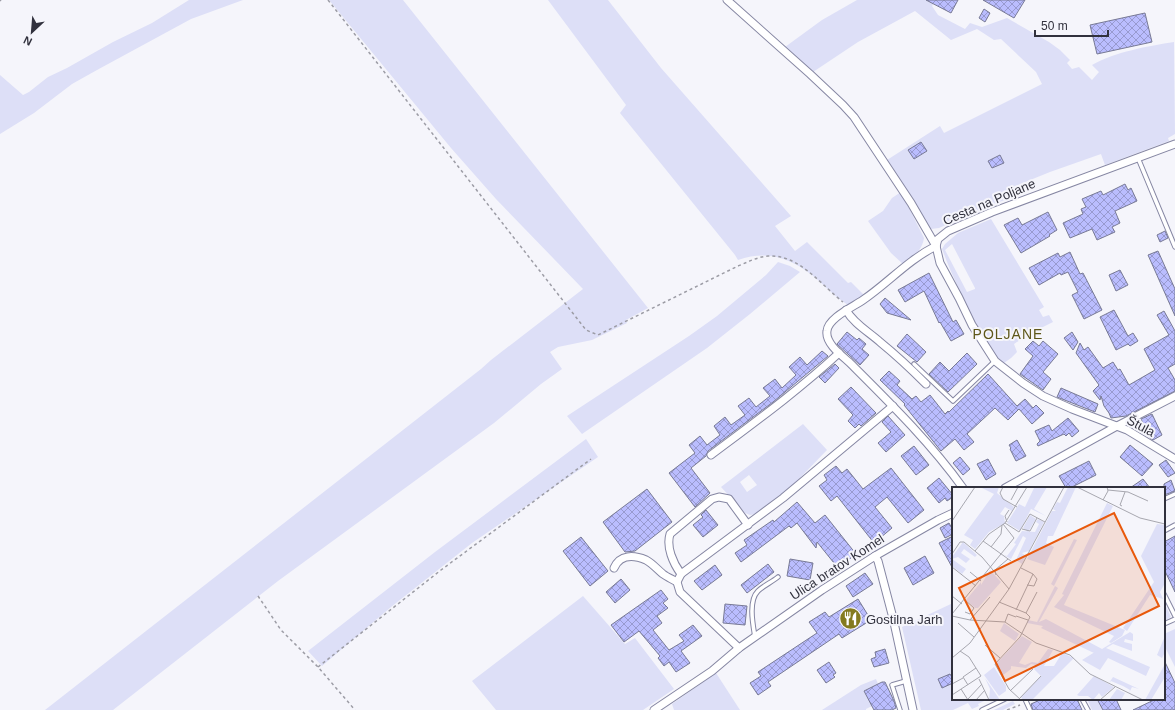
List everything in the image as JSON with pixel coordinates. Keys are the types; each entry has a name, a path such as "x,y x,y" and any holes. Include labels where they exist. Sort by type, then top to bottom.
{"street":[{"path":"727,0 810,74 854,117 911,202 936,246 940,263 972,325 995,361 1023,383 1043,396 1117,426"},
{"name":"Cesta na Poljane","path":"936,246 938,239 948,230 1013,204 1175,144"},
{"path":"936,246 923,252 875,292 830,323 826,330 829,341 839,353 893,406 946,464 962,487"},
{"path":"849,309 856,323 879,340 926,384"},
{"path":"711,455 775,408 813,377 839,353"},
{"path":"1007,487 1117,426 1175,396"},
{"path":"739,648 680,592 677,582 680,574 784,498 893,406"},
{"name":"Štula","path":"1117,426 1131,432 1175,459"},
{"path":"680,574 671,554 668,540 670,534 712,500 719,496 730,498 748,525"},
{"name":"Ulica bratov Komel","path":"654,710 712,671 739,648 822,590 875,556 952,513"},
{"path":"875,556 878,561 913,710"},
{"path":"614,568 622,557 635,557 646,560 665,575 677,582"}],"lane":[{"path":"1138,158 1175,247"},
{"path":"914,364 954,402 995,361"},
{"path":"1165,499 1175,494"},
{"path":"1165,530 1175,525"},
{"path":"755,637 752,612 754,597 757,592 778,577"},
{"path":"1165,596 1175,618 1165,623"},
{"path":"900,710 892,685 906,681"},
{"path":"982,710 1003,700"},
{"path":"1025,700 1030,710"},
{"path":"1083,700 1088,710"}],"path":[{"path":"328,0 586,330 598,335 603,333 752,260 768,256 778,257 811,273 849,309"},
{"path":"318,667 441,570 591,459"},
{"path":"258,596 281,630 318,667 355,710"},
{"path":"1007,710 1019,704 1022,710"}],"shaded area":[{"path":"189,0 243,0 191,19 97,70 72,84 34,113 0,134 0,75 23,95 48,77 152,23"},
{"path":"329,0 403,0 648,308 626,320 627,323 592,340 558,347 550,352 562,369 541,384 494,423 278,581 113,710 45,710 583,289 496,199 451,148"},
{"path":"548,0 608,0 661,68 791,216 775,226 795,251 807,242 848,283 851,282 864,295 848,305 834,295 812,275 786,260 777,257 758,256 738,260 620,113 626,105"},
{"path":"857,0 936,0 932,6 938,15 965,29 970,23 982,27 1007,18 1060,50 1070,60 1067,63 1072,69 1079,67 1092,80 1099,72 1092,65 1101,60 1132,50 1174,42 1175,134 1168,138 1169,141 1105,165 1101,154 1050,172 1013,187 1017,195 939,228 931,229 914,200 887,160 940,126 944,133 1042,84 1036,72 1001,39 994,40 977,29 951,40 915,11 858,42 813,72 785,47 822,20"},
{"path":"901,192 924,238 919,250 914,256 903,264 891,253 868,221 883,211 892,198"},
{"path":"991,219 1044,307 1039,310 1043,317 1049,315 1053,322 1029,334 1014,344 1017,352 1004,363 999,360 976,327 942,249 945,244 958,233","holes":["952,244 975,288 967,292 945,250"]},
{"path":"778,262 790,266 800,272 707,348 582,434 567,416 717,316 766,275"},
{"path":"803,424 827,450 794,484 756,514 750,515 745,513 721,487","holes":["749,475 757,485 747,492 740,482"]},
{"path":"586,439 598,457 472,543 391,607 322,666 308,651 435,552"},
{"path":"583,596 625,644 635,638 674,689 643,710 496,710 472,681"},
{"path":"952,603 952,700 986,700 978,704 979,706 972,709 968,703 953,710 921,710 902,627"},
{"path":"1165,604 1171,617 1165,620"},
{"path":"1175,629 1175,667 1165,647 1165,634"},
{"path":"716,673 740,710 674,710 672,704"},
{"path":"876,679 878,684 864,691 872,706 866,710 822,710 861,685"},
{"path":"1087,700 1098,700 1103,710 1092,710"},
{"path":"1013,701 1015,704 1003,710 994,710"}],"building":[{"path":"926,0 958,0 951,13"},
{"path":"983,0 1025,0 1014,18"},
{"path":"984,9 990,13 985,22 979,18"},
{"path":"1145,13 1152,42 1097,54 1090,25"},
{"path":"921,142 927,151 914,159 908,150"},
{"path":"1000,155 1004,163 992,168 988,161"},
{"path":"1125,184 1128,190 1131,188 1137,201 1115,211 1120,223 1112,227 1115,232 1097,240 1092,229 1070,238 1063,223 1083,214 1081,209 1086,207 1082,199 1101,191 1103,195"},
{"path":"1048,212 1057,230 1049,235 1050,236 1021,253 1004,225 1018,218 1022,225"},
{"path":"1165,231 1168,238 1160,242 1157,235"},
{"path":"1158,251 1175,289 1175,316 1148,255"},
{"path":"1070,252 1080,274 1083,273 1102,310 1084,319 1072,295 1078,292 1068,272 1061,275 1060,273 1039,285 1029,268 1058,253 1060,257"},
{"path":"1120,270 1128,285 1116,291 1109,275"},
{"path":"929,273 953,322 956,320 964,334 951,341 940,322 939,323 924,291 905,302 898,290"},
{"path":"885,298 911,320 887,313 880,304"},
{"path":"1114,310 1128,336 1133,333 1138,341 1130,346 1128,344 1116,350 1100,317"},
{"path":"1164,311 1175,331 1175,364 1168,368 1175,380 1175,391 1126,416 1111,418 1104,406 1101,396 1100,400 1093,391 1099,385 1076,353 1080,343 1084,350 1088,347 1103,368 1113,362 1118,370 1120,369 1129,385 1155,370 1144,349 1169,335 1157,315"},
{"path":"847,332 857,340 859,338 866,344 862,349 869,355 860,365 837,344"},
{"path":"1072,332 1078,342 1073,350 1064,338"},
{"path":"907,334 926,352 917,362 897,346"},
{"path":"1033,341 1039,346 1043,341 1058,354 1043,372 1051,379 1043,390 1020,374 1033,356 1025,349"},
{"path":"822,351 828,356 773,402 708,451 706,456 691,468 710,493 695,507 669,473 695,453 689,445 700,436 707,445 720,435 714,426 725,417 731,425 745,415 738,406 749,398 756,407 770,396 763,388 775,379 782,388 796,375 789,367 800,357 807,365"},
{"path":"967,353 977,364 948,392 929,374 940,362 949,371"},
{"path":"835,364 839,368 825,383 819,377"},
{"path":"889,371 900,381 897,385 912,399 916,396 921,402 930,395 945,414 948,411 949,412 988,374 1017,406 1025,399 1033,408 1036,405 1044,413 1032,424 1019,409 1008,420 995,408 967,434 974,442 964,450 955,439 941,451 904,405 905,404 880,380"},
{"path":"851,387 876,413 861,426 859,424 855,428 848,421 853,415 838,399"},
{"path":"1061,388 1098,404 1095,412 1057,397"},
{"path":"1152,414 1162,435 1153,440 1150,438 1141,419"},
{"path":"888,416 905,435 886,452 878,443 891,432 882,422"},
{"path":"1068,418 1079,431 1072,437 1069,433 1066,436 1064,434 1038,446 1037,444 1040,441 1035,431 1049,425 1052,431"},
{"path":"1017,440 1026,456 1016,461 1009,445"},
{"path":"1130,445 1153,464 1142,476 1120,457"},
{"path":"914,446 929,465 916,475 901,456"},
{"path":"960,457 970,469 963,475 953,463"},
{"path":"988,459 996,474 986,480 977,464"},
{"path":"1166,460 1175,473 1168,477 1159,465"},
{"path":"1089,461 1096,475 1072,487 1065,487 1059,476"},
{"path":"836,466 842,473 847,469 863,489 891,468 924,510 908,523 887,497 875,507 892,528 874,543 837,496 831,501 819,486 827,480 824,475"},
{"path":"939,478 952,494 952,498 947,501 945,498 939,503 927,488"},
{"path":"1143,479 1149,487 1131,487"},
{"path":"1171,480 1175,491 1165,495 1164,484"},
{"path":"647,489 672,522 635,551 625,552 603,522"},
{"path":"797,502 815,523 825,515 856,554 838,568 817,542 816,548 797,523 791,528 789,526 741,562 735,553 747,545 744,540 773,520 774,522"},
{"path":"706,510 718,525 703,537 693,525 703,517 701,515"},
{"path":"949,523 952,528 952,534 945,538 940,528"},
{"path":"1175,536 1175,592 1165,571 1165,541"},
{"path":"581,537 608,571 590,586 563,551"},
{"path":"951,537 952,567 939,543"},
{"path":"925,556 934,573 913,585 904,568"},
{"path":"790,559 813,563 810,580 787,576"},
{"path":"768,564 774,572 747,593 741,585"},
{"path":"715,565 722,575 702,590 694,581"},
{"path":"865,573 873,584 853,597 846,586"},
{"path":"621,579 630,590 615,603 606,592"},
{"path":"661,590 668,599 663,603 668,608 657,616 662,623 653,630 669,650 684,641 679,635 693,625 702,636 681,651 690,663 676,672 669,662 664,666 658,658 660,656 639,631 624,642 611,625"},
{"path":"858,599 871,620 842,638 839,634 768,682 771,686 758,695 750,683 761,676 758,672 817,633 809,622 825,612 829,617"},
{"path":"725,604 747,606 745,625 723,623"},
{"path":"885,649 889,663 874,667 871,659 876,657 875,652"},
{"path":"829,662 836,673 833,675 835,677 826,683 817,670"},
{"path":"1165,662 1175,683 1175,710 1133,710 1154,700 1165,700"},
{"path":"950,674 952,677 952,683 942,688 938,679"},
{"path":"885,682 894,701 896,708 892,710 874,710 864,691"},
{"path":"1040,700 1077,700 1082,710 1033,710 1031,704"},
{"path":"1098,700 1116,700 1121,710 1103,710"}],"place":[{"name":"Gostilna Jarh","path":"850,619"}],"district":[{"name":"POLJANE","path":"1008,334"}]}
